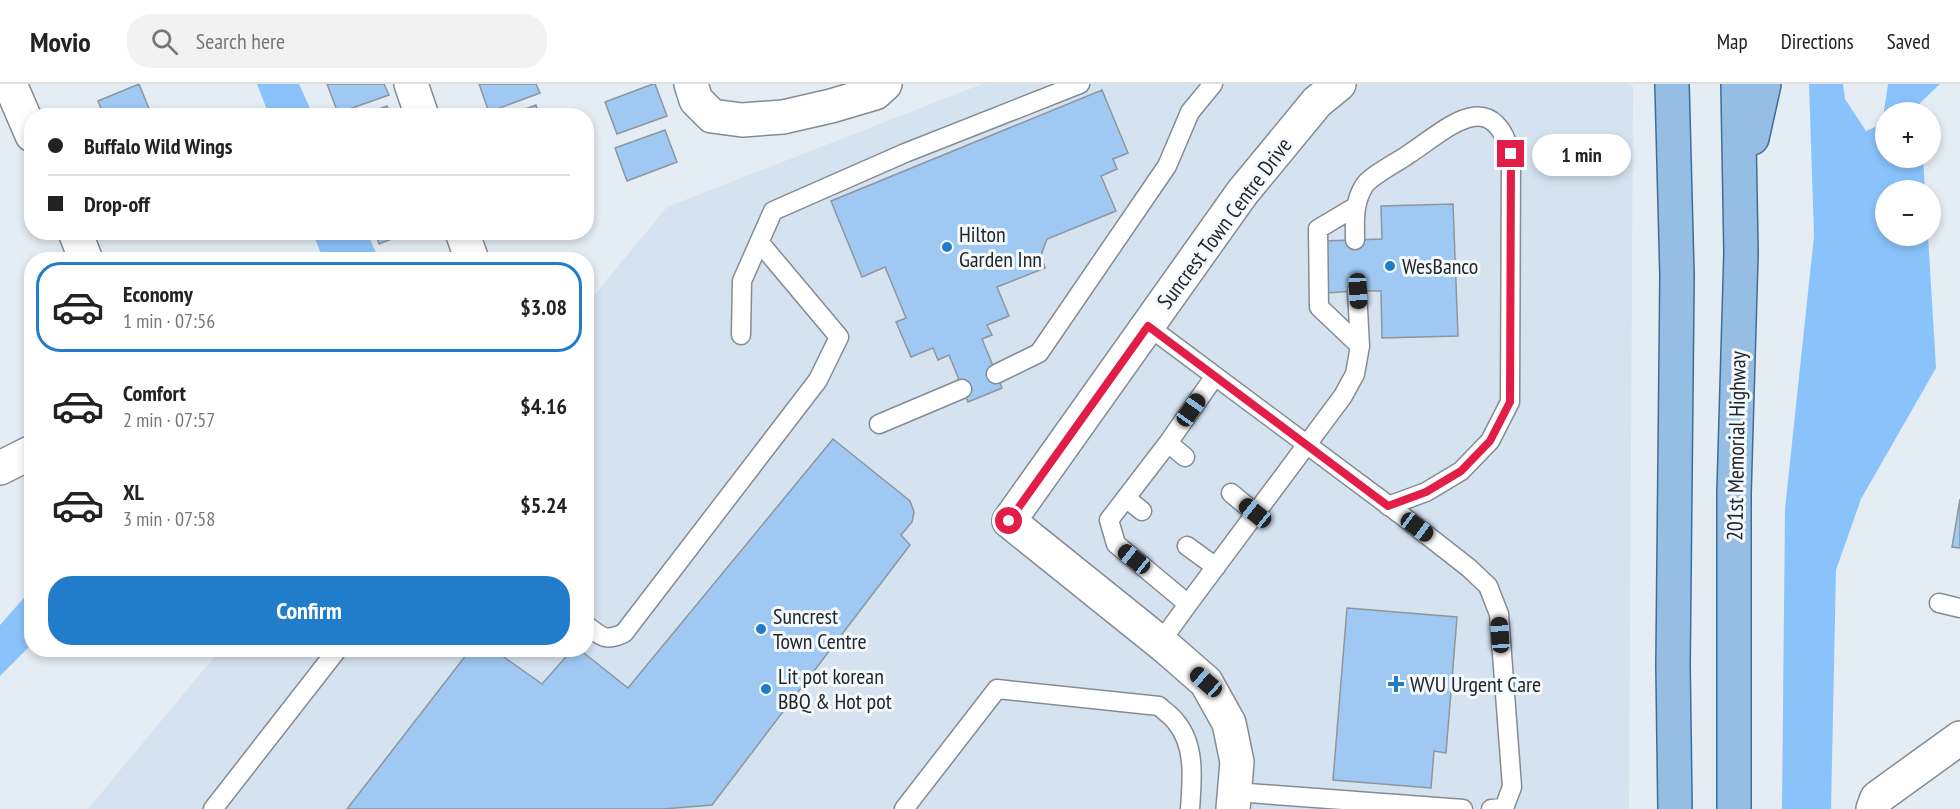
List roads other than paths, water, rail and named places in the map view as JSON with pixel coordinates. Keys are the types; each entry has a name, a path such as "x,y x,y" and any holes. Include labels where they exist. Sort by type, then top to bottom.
{"main road":[{"name":"201st Memorial Highway","path":"1734,809 1734,493 1741,253 1738,84"},
{"path":"1741,253 1750,148 1764,84"},
{"path":"1670,89 1677,276 1673,666 1675,809"}],"street":[{"path":"10,84 24,116"},
{"path":"411,84 419,108"},
{"path":"691,84 696,100 712,116 742,120 783,117 831,106 875,93 885,84"},
{"name":"Suncrest Town Centre Drive","path":"1234,801 1237,762 1229,723 1206,682 1009,521 1242,193 1317,102 1339,84"},
{"path":"0,468 24,456"},
{"path":"1873,809 1877,798 1960,738"}],"lane":[{"path":"741,334 742,281 773,212 905,153 1080,84"},
{"path":"996,375 1039,353 1167,166 1190,112 1213,84"},
{"path":"1356,240 1355,207 1365,184 1464,117 1485,117 1499,126 1511,154 1510,402 1490,441 1461,471 1426,492 1388,506"},
{"path":"1355,207 1318,230 1319,307 1360,346"},
{"path":"594,631 602,637 613,638 624,633 818,380 839,337 760,243"},
{"path":"1160,643 1352,382 1360,346 1358,291"},
{"path":"1148,326 1388,506 1469,568 1488,586 1499,614 1512,787 1504,808 1491,809"},
{"path":"1188,604 1116,544 1109,520 1168,443 1215,376"},
{"path":"879,424 962,388"},
{"path":"1168,443 1185,457"},
{"path":"1231,493 1255,513"},
{"path":"1126,498 1142,511"},
{"path":"1187,546 1216,567"},
{"path":"1939,603 1960,608"},
{"path":"213,809 332,657"},
{"path":"904,809 997,689 1158,706 1177,722 1186,742 1192,768 1190,809"},
{"path":"1234,801 1463,809"}],"place":[{"name":"Hilton Garden Inn","path":"947,247"},
{"name":"WesBanco","path":"1390,266"},
{"name":"Suncrest Town Centre","path":"761,629"},
{"name":"WVU Urgent Care","path":"1396,684"},
{"name":"Lit pot korean BBQ & Hot pot","path":"766,689"}]}
